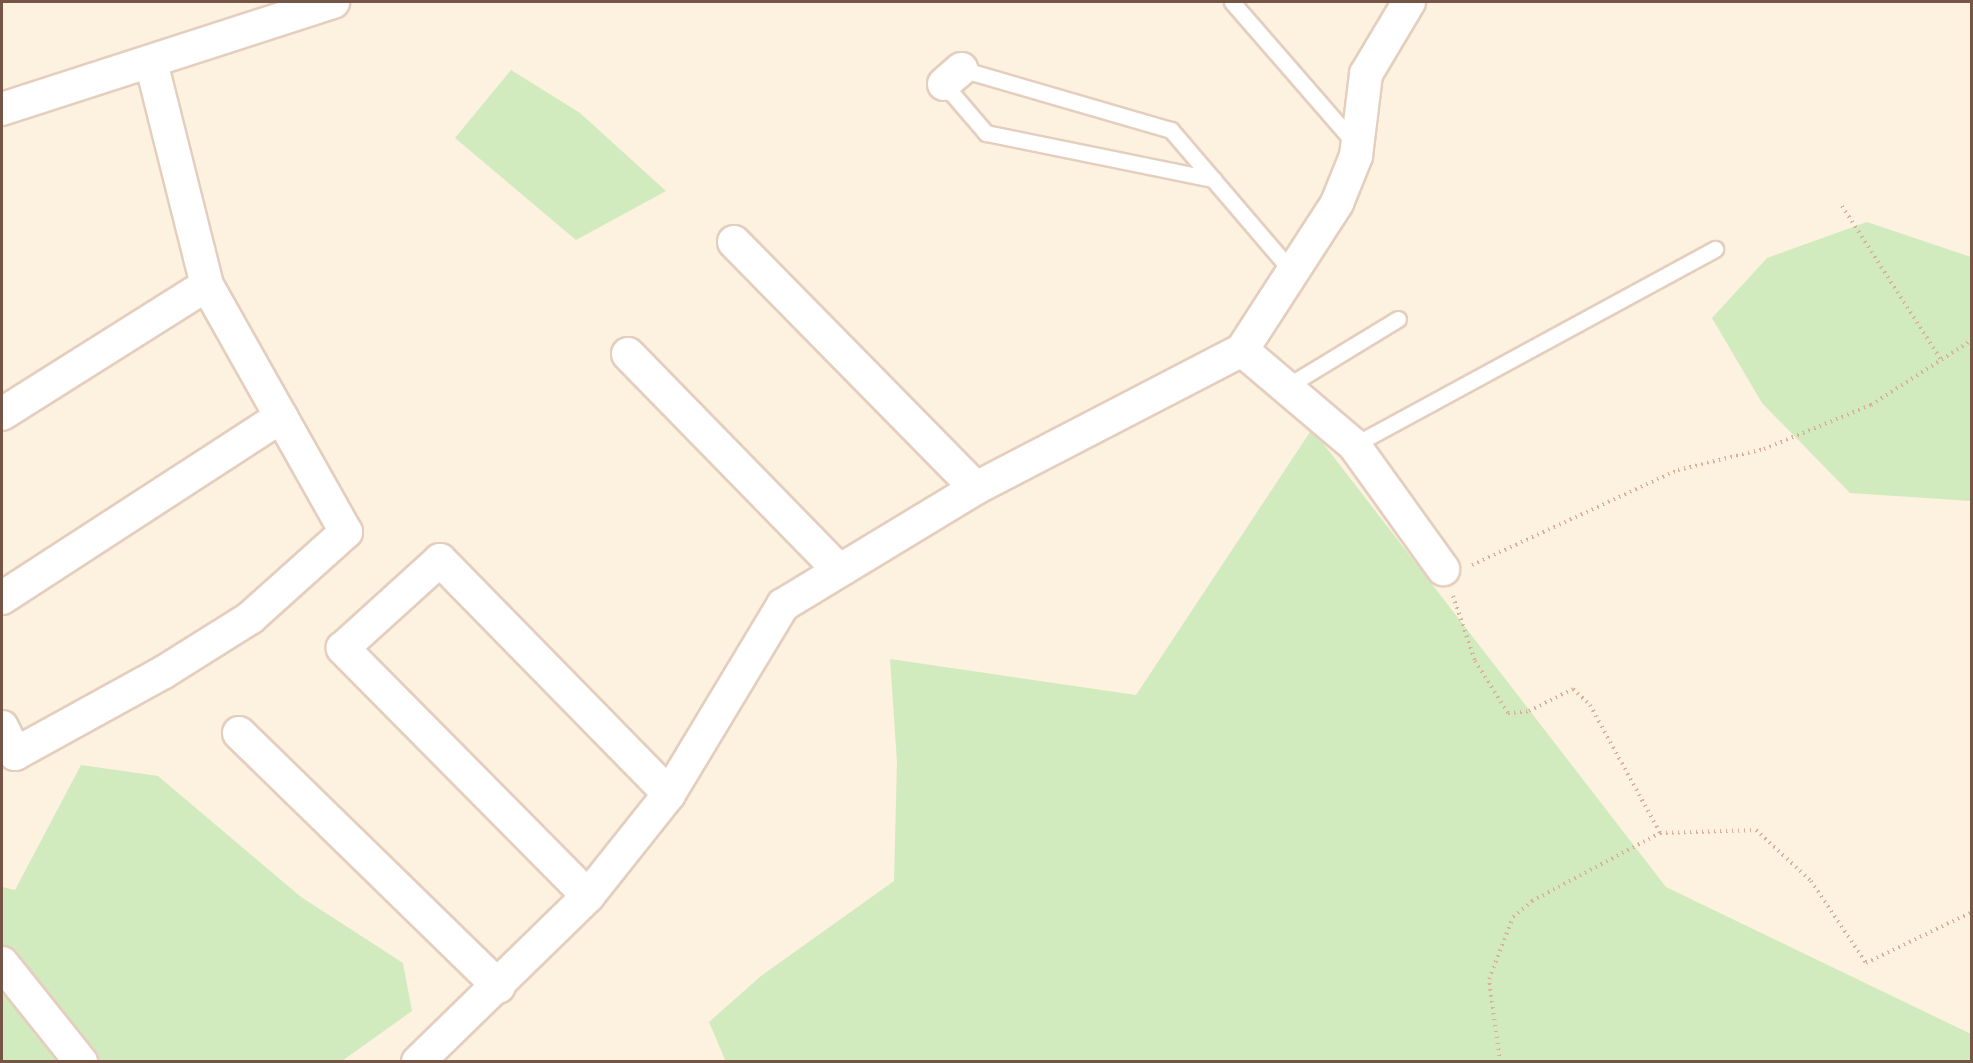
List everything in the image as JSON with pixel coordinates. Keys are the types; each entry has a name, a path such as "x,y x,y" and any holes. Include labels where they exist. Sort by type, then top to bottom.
{"street":[{"path":"2,109 333,2"},
{"path":"418,1062 499,987 588,896 669,794 783,605 838,569 976,488 1242,350 1337,203 1357,146 1366,74 1398,6"},
{"path":"2,727 15,754 164,672 250,618 346,532 207,285 151,62"},
{"path":"734,242 976,488"},
{"path":"2,414 207,285"},
{"path":"1242,350 1354,445 1443,569"},
{"path":"628,354 838,569"},
{"path":"2,598 281,417"},
{"path":"588,896 343,648 440,560 669,794"},
{"path":"239,733 499,987"},
{"path":"2,963 81,1062"}],"lane":[{"path":"1232,2 1357,146"},
{"path":"1213,180 986,133 952,76 1172,130 1293,273"},
{"path":"1354,445 1715,249"},
{"path":"1287,387 1398,319"}],"path":[{"path":"1842,206 1942,361"},
{"path":"1660,833 1590,705 1573,689 1529,711 1508,713 1475,661 1443,569 1477,565 1678,470 1764,450 1871,405 1942,361 1971,340"},
{"path":"1500,1062 1489,979 1513,917 1532,901 1660,833 1756,830 1811,880 1866,963 1971,912"}],"green space":[{"path":"511,70 580,113 666,191 576,240 455,138"},
{"path":"1867,222 1971,257 1971,501 1850,493 1762,403 1712,318 1767,258"},
{"path":"1312,429 1666,887 1971,1034 1972,1061 726,1062 709,1022 761,976 894,881 897,762 890,659 1136,695"},
{"path":"81,765 158,776 301,897 403,963 412,1011 342,1061 2,1061 2,887 15,890"}]}
